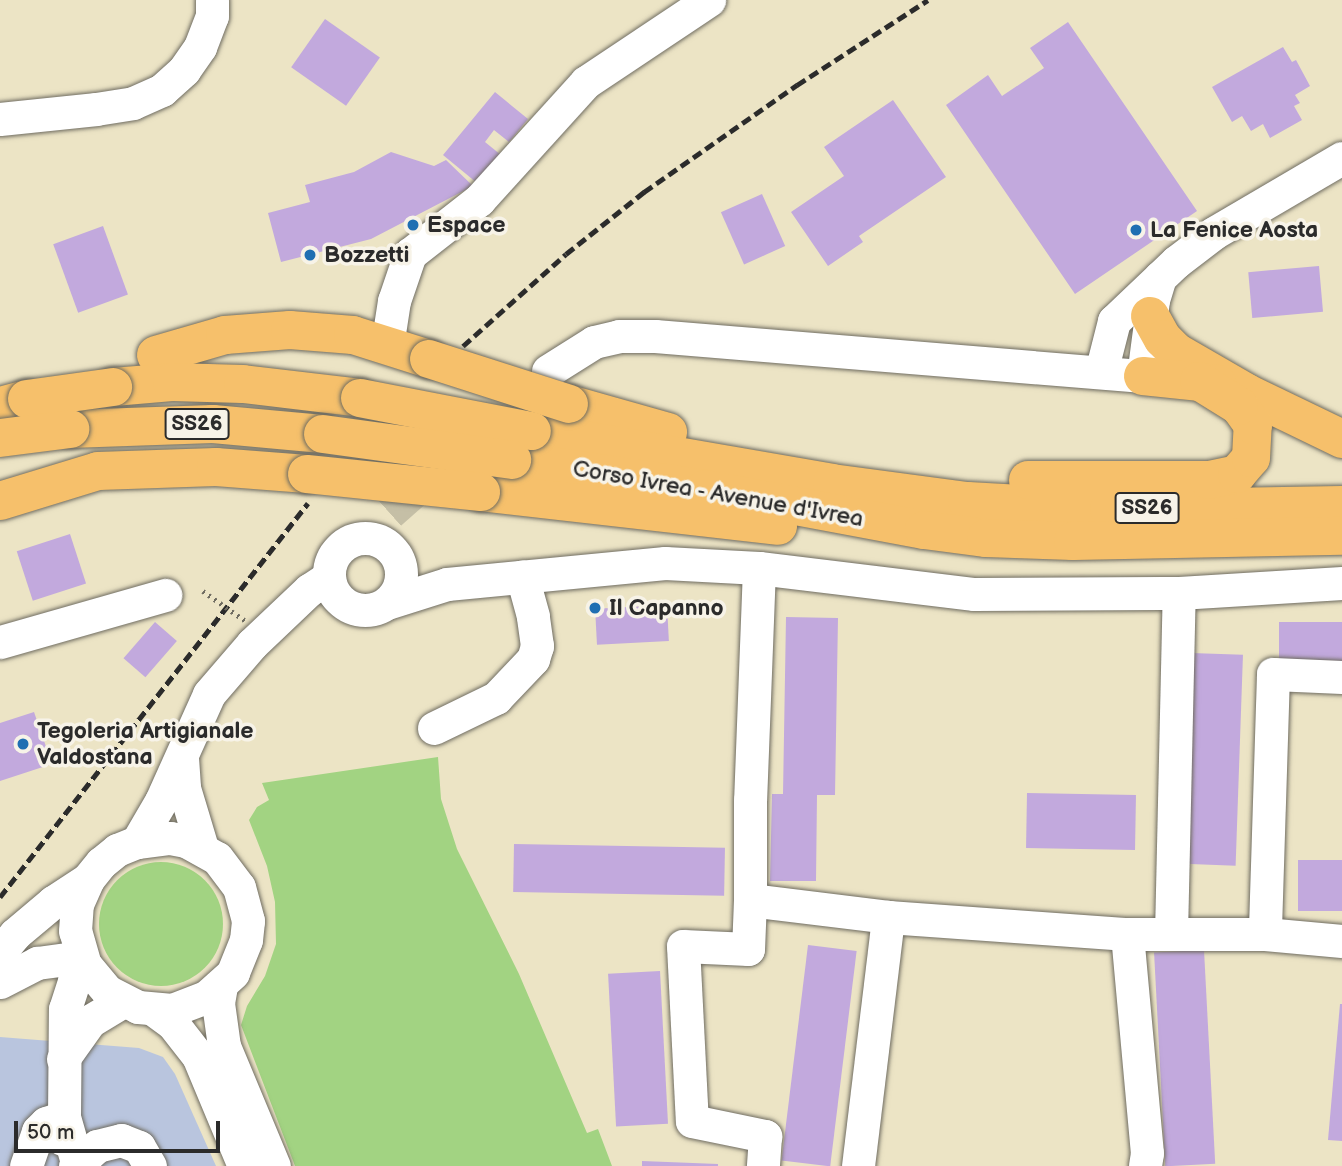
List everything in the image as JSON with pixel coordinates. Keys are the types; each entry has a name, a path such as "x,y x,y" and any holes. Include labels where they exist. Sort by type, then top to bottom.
{"main road":[{"path":"1150,316 1163,339 1176,352 1247,393 1342,439"},
{"path":"156,355 225,335 290,330 353,335 569,404 756,454 832,483 870,480 1227,479 1244,468 1251,458 1254,446 1253,425 1239,406 1199,381"},
{"path":"1143,376 1199,381 1247,393"},
{"name":"Corso Ivrea - Avenue d'Ivrea","path":"13,402 113,387 172,382 243,384 360,398 522,446 705,489 924,530"},
{"name":"SS26","path":"0,448 70,429 213,424 323,434 522,446 832,483"},
{"path":"0,501 98,471 216,467 481,492 803,528 924,530 986,538 1073,541 1342,536"},
{"name":"Corso Ivrea - Avenue d'Ivrea","path":"832,483 967,501 1109,509 1342,505"}],"street":[{"path":"0,119 96,110 133,103 162,90 184,70 200,47 212,16 212,0"},
{"path":"387,346 394,300 410,254 479,200 586,82 709,0"},
{"path":"1101,372 1114,321 1160,277 1214,233 1342,158"},
{"path":"548,371 594,342 631,336 1143,376 1150,316 1160,277"},
{"path":"384,538 399,585 387,603"},
{"path":"447,584 384,538 342,546 334,555 329,577 334,592 347,604 365,610 447,584 665,563 759,568 974,594 1179,593 1342,583"},
{"path":"759,568 750,800 748,949 683,946 692,1121 765,1136 763,1166"},
{"path":"434,728 496,698 533,659 537,646 533,616 522,576"},
{"path":"137,842 149,826 209,694 258,626 329,577"},
{"path":"1171,934 1179,593"},
{"path":"0,642 165,595"},
{"path":"258,626 302,622 347,604"},
{"path":"1265,934 1273,674 1342,677"},
{"path":"182,758 184,788 202,848"},
{"path":"154,1010 190,1005 221,986 241,957 246,940 246,912 239,887 229,871 202,848 170,838 137,842 117,850 101,863 88,879 77,904 75,931 83,961 95,980 122,1001 154,1010 173,1024 198,1056 244,1166"},
{"path":"0,951 15,934 53,902 88,879"},
{"path":"750,900 888,917 1127,934 1265,934 1342,941"},
{"path":"858,1166 888,917"},
{"path":"1127,934 1147,1153 1145,1166"},
{"path":"0,982 37,964 83,961"},
{"path":"83,961 65,1009 64,1117 73,1165 97,1146 121,1140 139,1147 150,1166"},
{"path":"221,986 218,1003 224,1046 274,1166"},
{"path":"63,1059 90,1021 122,1001"},
{"path":"26,1166 38,1131 46,1123 64,1117"}],"path":[{"path":"203,591 258,626"}],"shaded area":[{"path":"0,1037 139,1048 163,1057 175,1074 216,1166 0,1166"}],"green space":[{"path":"438,757 441,799 457,849 519,974 587,1133 598,1129 612,1166 295,1166 241,1025 247,1006 265,976 276,944 275,902 267,866 249,820 257,807 269,800 262,783"},
{"path":"161,862 185,867 205,880 218,900 223,924 218,948 205,968 185,981 161,986 137,981 117,968 104,948 99,924 104,900 117,880 137,867"}],"building":[{"path":"325,19 380,57 346,106 291,67"},
{"path":"1068,22 1197,211 1075,294 946,105 988,75 1002,96 1044,68 1030,48"},
{"path":"1283,47 1292,62 1296,60 1310,86 1295,95 1300,103 1294,106 1302,120 1270,138 1263,124 1251,131 1242,116 1232,122 1212,87"},
{"path":"495,92 528,119 509,142 494,130 485,142 501,155 477,183 443,155"},
{"path":"893,100 946,177 859,236 863,242 828,266 791,212 844,176 824,147"},
{"path":"391,152 434,166 446,160 473,186 371,239 281,262 268,213 310,202 305,185 354,172"},
{"path":"762,194 785,246 744,264 721,212"},
{"path":"103,226 128,295 78,313 53,244"},
{"path":"1319,266 1323,312 1252,318 1248,272"},
{"path":"70,534 86,583 33,601 17,551"},
{"path":"667,605 669,641 597,645 595,609"},
{"path":"786,617 838,618 835,795 817,795 816,881 770,881 772,794 783,794"},
{"path":"155,622 177,641 145,677 124,658"},
{"path":"1279,622 1342,622 1342,662 1279,662"},
{"path":"1191,653 1243,655 1236,866 1184,864"},
{"name":"Tegoleria Artigianale Valdostana","path":"34,712 52,764 0,781 0,723"},
{"path":"1027,793 1136,795 1135,850 1026,848"},
{"path":"514,844 725,848 724,896 513,892"},
{"path":"1298,860 1342,860 1342,911 1298,911"},
{"path":"808,945 857,951 830,1166 782,1160"},
{"path":"1204,950 1215,1164 1165,1166 1154,953"},
{"path":"660,971 668,1124 616,1127 608,974"},
{"path":"1342,1004 1342,1141 1328,1140"},
{"path":"642,1161 718,1164 718,1166 642,1166"}],"tunnel":[{"path":"390,513 434,474"}],"railway":[{"path":"463,346 566,254 644,192 797,85 928,0"},
{"path":"0,897 308,503"}],"place":[{"name":"Espace","path":"413,225"},
{"name":"La Fenice Aosta","path":"1136,230"},
{"name":"Bozzetti","path":"310,255"},
{"name":"Il Capanno","path":"595,608"},
{"name":"Tegoleria Artigianale Valdostana","path":"23,744"}]}
